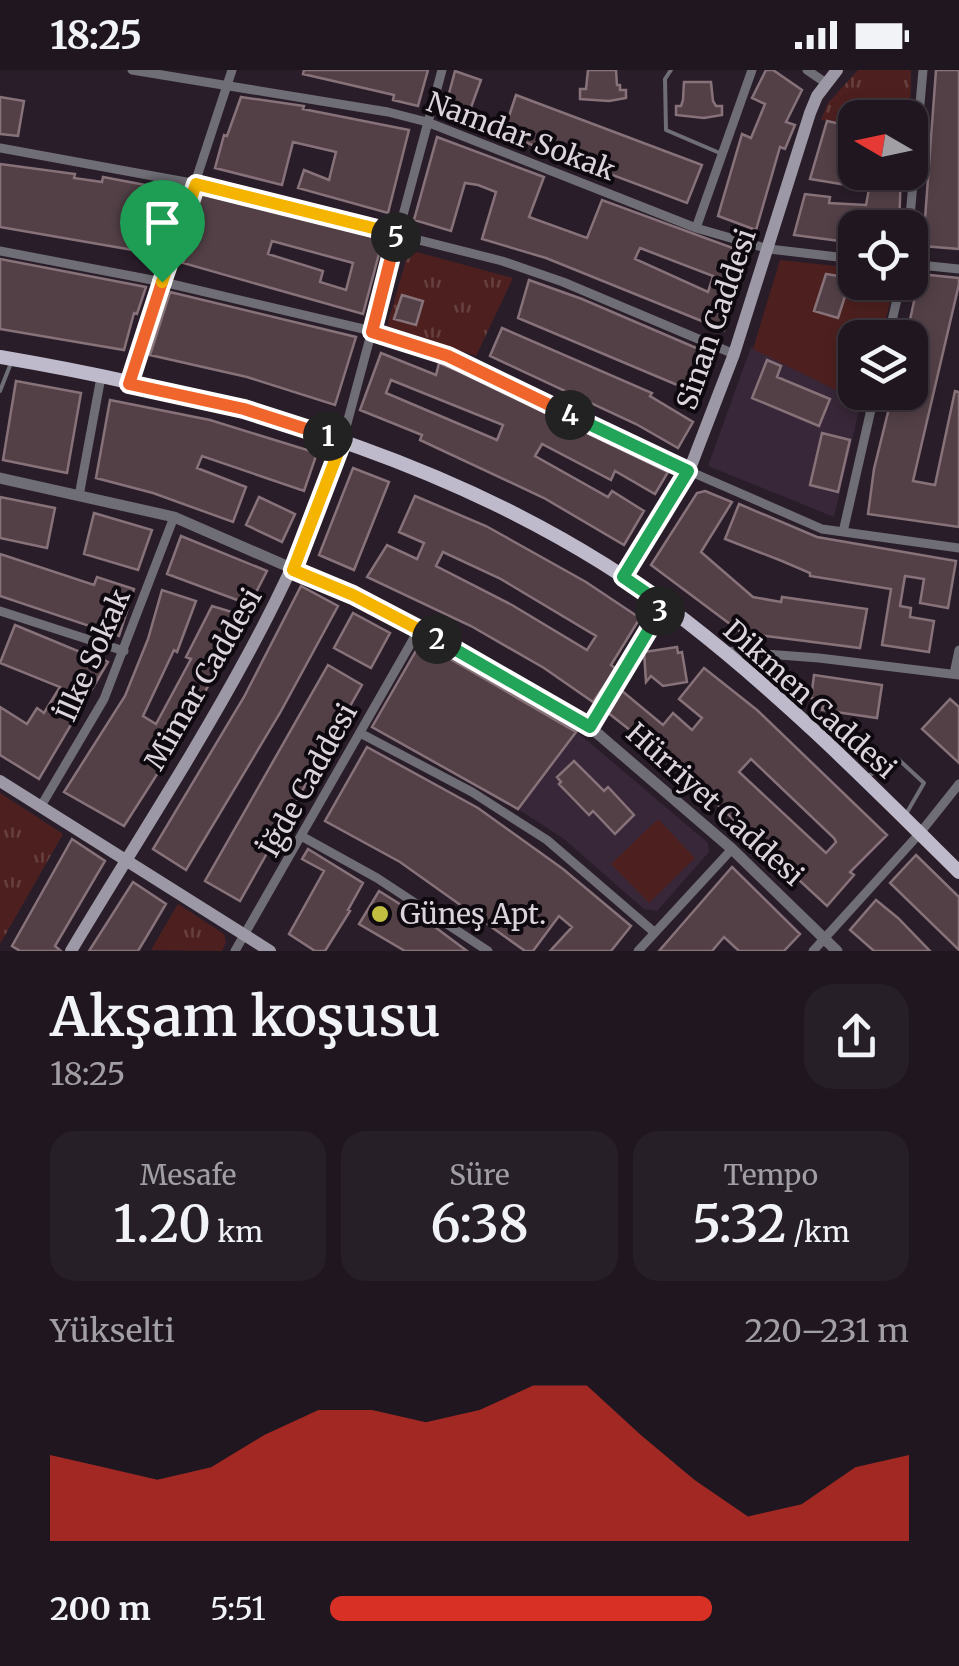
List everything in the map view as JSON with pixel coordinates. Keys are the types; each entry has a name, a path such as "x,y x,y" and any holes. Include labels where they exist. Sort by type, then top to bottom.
{"main road":[{"name":"Sinan Caddesi","path":"623,577 688,471 734,354 804,130 826,83 837,70"},
{"name":"Dikmen Caddesi","path":"6,358 244,409 342,442 511,512 623,577 722,650 821,736 959,872"},
{"name":"Mimar Caddesi","path":"72,951 241,671 293,570 342,442"},
{"path":"0,780 270,951"}],"street":[{"name":"Namdar Sokak","path":"132,70 388,112 427,122 696,228 768,249 838,257"},
{"path":"129,384 232,70"},
{"name":"Mimar Caddesi","path":"342,442 442,70"},
{"path":"696,228 752,70"},
{"path":"807,70 826,83"},
{"path":"911,210 923,70"},
{"path":"0,148 196,184 502,260 734,354"},
{"path":"0,251 162,282 372,332 448,356 688,471 822,529 959,548"},
{"path":"928,266 959,269"},
{"path":"78,496 100,377"},
{"path":"843,532 871,410"},
{"name":"Hürriyet Caddesi","path":"0,478 174,516 353,595 419,630 590,727 732,849 837,951"},
{"name":"İlke Sokak","path":"41,806 104,699 174,516"},
{"path":"590,727 664,605"},
{"path":"0,611 124,651"},
{"name":"İğde Caddesi","path":"235,951 419,630"},
{"path":"722,650 956,675 959,650"},
{"path":"360,733 457,784 547,840 654,932"},
{"path":"812,951 920,834 959,784"},
{"path":"303,838 377,878 488,951"},
{"path":"638,951 732,849"}],"lane":[{"path":"672,70 665,79 665,128 722,154"},
{"path":"0,391 6,358"},
{"path":"863,779 898,759 924,784 904,818"}],"shaded area":[{"path":"751,347 838,390 838,410 859,410 834,517 708,466"},
{"path":"576,731 708,843 709,852 657,911 644,909 564,839 518,809"}],"green space":[{"path":"858,70 911,70 911,100 838,100 838,122 821,120 828,103"},
{"path":"409,250 513,278 476,356 387,326"},
{"path":"780,260 838,266 838,300 891,300 885,320 838,320 838,391 753,349"},
{"path":"0,793 63,834 0,944"},
{"path":"658,819 695,858 649,903 611,864"},
{"path":"178,904 224,934 222,951 151,950"}],"building":[{"path":"304,70 428,70 418,106 393,100 394,95 303,74"},
{"path":"588,70 616,70 617,85 626,90 626,98 580,99 580,89 586,89"},
{"path":"766,70 773,70 802,90 786,122 795,125 785,149 780,147 756,230 718,216 742,134 751,138 765,104 752,98"},
{"path":"936,70 959,70 959,249 928,246 928,178"},
{"path":"455,71 481,80 466,121 444,112"},
{"path":"684,82 711,82 713,101 722,106 722,115 676,115 676,106 681,106 683,100"},
{"path":"516,95 702,165 687,203 503,134"},
{"path":"0,97 24,101 18,136 0,134"},
{"path":"241,97 304,106 303,109 409,130 388,213 298,188 304,170 329,180 336,152 293,142 282,185 215,168"},
{"path":"827,121 838,123 838,184 810,179"},
{"path":"437,137 544,177 529,217 587,238 602,200 749,254 724,330 546,258 482,239 496,192 478,185 465,183 451,231 414,220","holes":["640,248 713,276 708,292 635,259"]},
{"path":"0,164 177,191 168,220 162,219 156,254 0,227"},
{"path":"869,190 900,190 900,210 838,210 838,241 794,235 805,194 830,197 829,203 866,205"},
{"path":"202,194 383,239 363,314 183,263","holes":["272,241 353,263 346,290 320,282 323,271 268,254"]},
{"path":"0,259 146,287 124,350 0,329"},
{"path":"826,274 838,276 838,300 844,300 838,318 814,311"},
{"path":"928,275 959,278 913,481 935,485 955,391 959,392 959,527 868,514 889,410 928,410 928,320 910,320 914,300 928,300"},
{"path":"529,280 715,356 701,395 518,318"},
{"path":"170,292 356,337 335,405 247,377 150,355"},
{"path":"402,295 423,301 416,325 394,319"},
{"path":"502,328 652,393 650,396 693,422 678,448 636,424 490,356"},
{"path":"381,353 436,375 439,363 668,472 655,494 615,471 611,480 542,444 535,456 608,497 612,491 644,511 624,545 544,498 420,440 422,435 360,410","holes":["391,380 503,425 497,440 386,393"]},
{"path":"767,360 781,366 777,377 830,399 819,426 752,398"},
{"path":"16,381 81,393 67,473 3,460"},
{"path":"110,400 210,420 317,453 304,491 202,456 197,468 246,487 233,522 153,493 96,478"},
{"path":"822,433 850,440 838,492 810,485"},
{"path":"353,468 389,482 354,570 319,555"},
{"path":"705,491 732,502 701,552 753,597 781,602 782,597 867,609 860,648 742,633 651,565 697,493"},
{"path":"415,496 486,526 586,582 640,618 611,665 616,669 593,702 471,626 367,577 387,545 417,559 424,543 399,532","holes":["443,552 499,578 596,636 587,650 436,566"]},
{"path":"0,497 55,508 47,548 0,538"},
{"path":"259,497 295,514 282,542 246,525"},
{"path":"739,504 817,537 956,561 948,608 920,603 924,579 905,576 900,606 911,608 910,617 934,621 929,652 882,645 891,589 810,576 725,539"},
{"path":"94,513 152,530 138,570 84,554"},
{"path":"181,536 267,571 186,729 124,826 64,792 125,696 162,590 196,601 177,652 174,650 143,716 156,724 191,659 186,657 212,606 235,613 240,601 167,574"},
{"path":"0,554 94,585 97,577 134,589 119,636 0,596"},
{"path":"301,586 338,606 280,713 186,870 153,849 244,697"},
{"path":"353,613 390,633 371,668 334,648"},
{"path":"15,625 80,652 82,648 108,662 39,779 0,755 0,707 27,724 37,708 44,713 60,687 0,663"},
{"path":"421,642 576,732 518,809 372,727"},
{"path":"677,647 678,653 682,652 687,682 663,686 651,676 646,682 644,652"},
{"path":"328,665 362,685 240,901 205,881"},
{"path":"704,668 757,710 887,835 850,872 854,875 827,906 678,768 607,712 621,690 663,725 673,713 692,730 702,718 679,699","holes":["751,759 836,842 826,853 739,772"]},
{"path":"814,675 882,685 877,718 822,710 824,700 811,698"},
{"path":"950,699 959,707 959,763 922,729"},
{"path":"367,747 478,808 563,869 631,926 611,951 550,951 572,927 559,916 533,951 525,951 400,862 325,821"},
{"path":"574,761 604,791 608,787 634,815 615,834 593,811 589,815 559,784 557,777"},
{"path":"72,839 105,861 55,946 61,951 20,951 12,946"},
{"path":"308,849 363,883 325,951 315,951 289,934 324,871 302,859"},
{"path":"916,855 959,897 959,950 890,883"},
{"path":"732,867 800,934 784,951 739,951 724,937 712,951 659,951"},
{"path":"133,882 166,904 138,951 89,951"},
{"path":"379,891 467,951 405,951 359,924"},
{"path":"876,900 930,951 874,951 850,930"}],"place":[{"name":"Güneş Apt.","path":"380,914"}],"route":[{"path":"196,184 397,234 372,332 448,356 688,471 623,577 664,605 590,727 353,595 293,570 342,442 244,409 129,384 162,282 196,184"}]}
